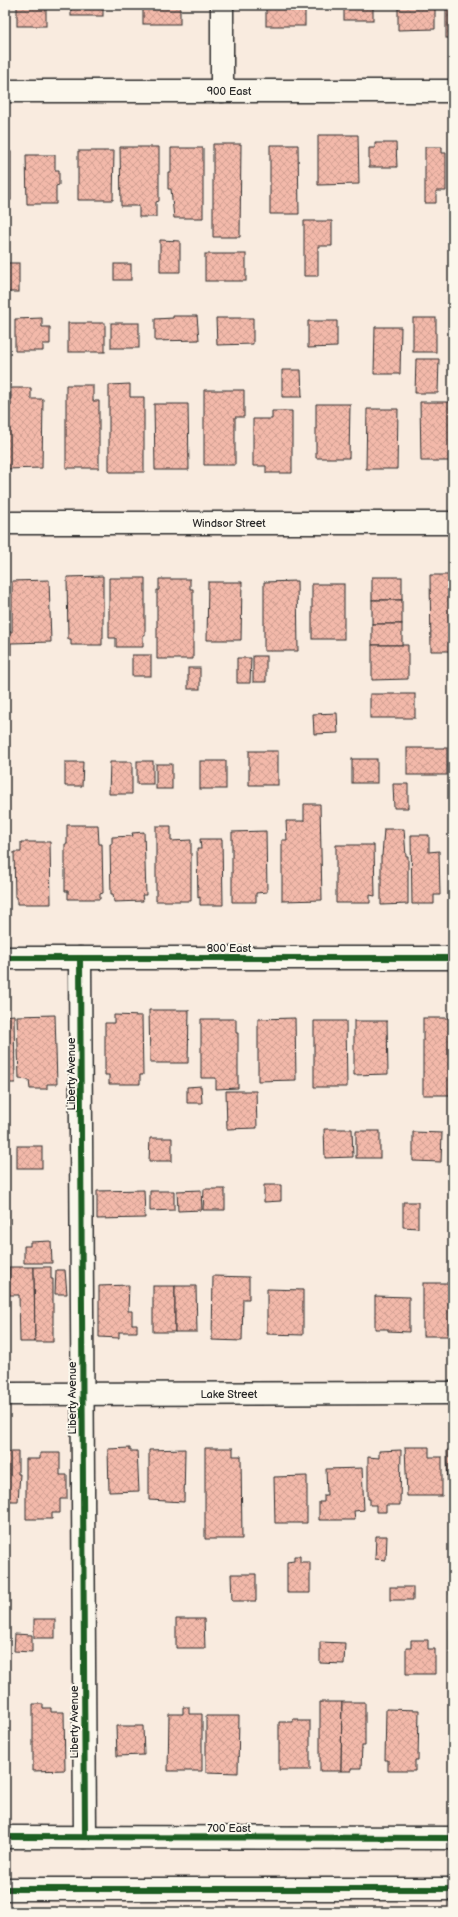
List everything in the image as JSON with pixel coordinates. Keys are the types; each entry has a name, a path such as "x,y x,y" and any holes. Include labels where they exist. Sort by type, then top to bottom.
{"street":[{"path":"222,5 222,91"},
{"name":"900 East","path":"5,91 453,91"},
{"name":"Windsor Street","path":"5,523 453,523"},
{"name":"800 East","path":"5,958 453,958"},
{"name":"Liberty Avenue","path":"80,958 85,1837"},
{"name":"Lake Street","path":"5,1394 453,1393"},
{"name":"700 East","path":"5,1837 453,1838"},
{"path":"5,1889 453,1889"}],"building":[{"path":"17,5 46,5 46,26 17,26"},
{"path":"71,5 103,5 103,16 71,16"},
{"path":"143,5 180,5 180,24 143,24"},
{"path":"266,5 305,5 305,26 266,26"},
{"path":"344,5 373,5 373,20 344,20"},
{"path":"398,5 435,5 435,29 398,30"},
{"path":"446,5 453,5 453,38 446,38"},
{"path":"318,135 358,135 359,184 318,185"},
{"path":"375,143 396,143 397,167 369,167 369,148 375,148"},
{"path":"213,144 241,144 240,237 213,237"},
{"path":"270,145 298,145 299,214 270,214"},
{"path":"120,147 159,147 159,201 156,202 156,217 139,217 139,206 121,206"},
{"path":"425,147 442,147 442,153 446,153 446,191 436,191 436,203 425,203"},
{"path":"171,148 203,148 203,218 174,218 171,189 168,189 168,172 171,172"},
{"path":"78,151 114,151 113,200 78,200"},
{"path":"5,152 11,152 11,200 5,200"},
{"path":"26,155 55,155 55,170 59,170 59,185 56,186 56,204 27,204"},
{"path":"304,221 332,221 332,246 318,246 318,276 304,276"},
{"path":"160,240 180,241 180,272 160,272"},
{"path":"205,254 246,254 246,281 205,281"},
{"path":"5,263 19,263 19,292 5,292"},
{"path":"114,264 131,264 131,280 114,280"},
{"path":"173,316 197,316 199,340 155,341 155,319 173,318"},
{"path":"42,318 42,327 50,327 50,344 43,344 43,351 15,351 15,319"},
{"path":"216,318 253,318 253,344 217,345"},
{"path":"413,318 436,318 436,352 413,352"},
{"path":"308,321 337,321 337,347 308,348"},
{"path":"68,323 105,323 105,352 68,352"},
{"path":"111,323 139,323 139,348 111,348"},
{"path":"375,327 401,327 400,374 374,374"},
{"path":"416,359 439,359 438,393 415,393"},
{"path":"282,370 301,370 302,397 282,397"},
{"path":"130,384 130,397 144,397 144,472 109,472 109,385"},
{"path":"66,385 93,385 93,401 99,401 99,468 66,468"},
{"path":"11,388 31,388 31,399 43,399 42,468 5,469 5,406 11,406"},
{"path":"204,390 244,390 244,417 235,417 235,465 204,465"},
{"path":"420,402 452,402 452,461 421,461"},
{"path":"154,404 188,404 189,470 155,470"},
{"path":"316,404 350,404 349,458 316,458"},
{"path":"367,409 398,409 397,469 366,469"},
{"path":"272,411 292,411 292,473 266,473 266,466 253,466 253,419 272,419"},
{"path":"430,575 453,575 453,651 431,651"},
{"path":"103,576 102,645 71,645 71,639 68,639 67,577"},
{"path":"372,577 402,577 402,600 372,600"},
{"path":"109,578 145,578 145,635 143,635 143,647 116,647 116,638 109,638"},
{"path":"159,579 190,579 190,589 193,589 193,659 157,659 157,590 159,590"},
{"path":"49,580 51,642 11,643 11,655 5,655 5,632 12,632 12,581"},
{"path":"297,581 298,651 264,651 264,582"},
{"path":"208,582 242,582 241,640 207,640"},
{"path":"312,584 344,584 344,639 312,639"},
{"path":"372,600 402,600 402,624 372,624"},
{"path":"372,624 402,624 402,645 372,645"},
{"path":"372,645 408,645 408,679 372,680"},
{"path":"132,655 151,655 151,676 132,676"},
{"path":"253,656 266,656 266,682 253,682"},
{"path":"237,658 251,658 250,683 237,683"},
{"path":"188,668 200,668 200,689 188,689"},
{"path":"370,694 415,694 415,718 370,718"},
{"path":"337,713 338,733 314,734 313,714"},
{"path":"407,748 447,748 447,775 407,775"},
{"path":"249,751 278,751 278,785 249,785"},
{"path":"352,759 377,759 377,783 352,783"},
{"path":"137,761 153,761 153,784 137,784"},
{"path":"200,761 226,761 226,789 200,789"},
{"path":"65,762 83,762 82,786 65,786"},
{"path":"110,762 132,762 132,794 109,794"},
{"path":"156,764 172,764 172,789 156,789"},
{"path":"393,784 408,784 408,808 394,808"},
{"path":"304,804 320,804 322,900 282,901 282,840 287,840 286,821 304,821"},
{"path":"67,825 98,825 99,844 102,844 103,893 100,894 100,899 68,899 68,891 65,891 65,844 67,844"},
{"path":"156,826 171,826 171,841 191,840 191,901 156,901"},
{"path":"384,829 404,829 406,856 408,856 408,904 381,905 381,856"},
{"path":"266,831 267,892 256,893 256,902 232,902 232,832"},
{"path":"144,832 146,895 142,895 143,901 114,902 113,894 111,894 110,844 112,844 112,837 133,836 132,833"},
{"path":"411,835 429,835 429,852 439,851 440,895 434,895 434,904 412,904"},
{"path":"200,839 222,839 223,905 200,905 200,897 198,898 197,849 201,849"},
{"path":"21,842 50,842 51,904 17,904 17,897 15,897 14,852 21,852"},
{"path":"336,845 374,845 375,896 370,895 370,903 336,903"},
{"path":"149,1010 189,1010 188,1063 150,1063"},
{"path":"14,1015 15,1083 5,1083 5,1016"},
{"path":"55,1015 57,1084 47,1084 47,1089 30,1089 29,1080 19,1079 17,1016"},
{"path":"114,1015 142,1016 143,1075 140,1075 140,1084 109,1084 109,1075 105,1075 105,1023 114,1023"},
{"path":"295,1018 296,1080 258,1081 258,1019"},
{"path":"423,1018 453,1018 453,1095 423,1095"},
{"path":"201,1019 236,1019 236,1033 238,1033 238,1088 216,1089 216,1078 201,1078"},
{"path":"314,1021 346,1021 347,1087 314,1087"},
{"path":"354,1021 387,1021 388,1074 354,1075"},
{"path":"201,1086 202,1103 187,1103 187,1087"},
{"path":"226,1091 256,1091 257,1128 227,1129"},
{"path":"451,1110 453,1110 453,1132 450,1132"},
{"path":"324,1129 352,1129 353,1157 325,1158"},
{"path":"356,1131 380,1131 380,1158 356,1158"},
{"path":"413,1132 442,1133 441,1162 413,1161"},
{"path":"150,1138 172,1138 172,1161 149,1161"},
{"path":"17,1146 42,1146 42,1168 17,1168"},
{"path":"264,1185 281,1185 281,1201 264,1202"},
{"path":"204,1189 225,1189 225,1210 203,1210"},
{"path":"144,1190 145,1218 97,1219 97,1191"},
{"path":"201,1190 202,1210 178,1211 177,1191"},
{"path":"150,1191 174,1191 174,1210 150,1211"},
{"path":"5,1197 8,1197 8,1228 5,1228"},
{"path":"403,1202 418,1202 418,1228 403,1227"},
{"path":"51,1241 52,1263 24,1263 24,1246 30,1246 30,1242"},
{"path":"9,1267 34,1267 35,1342 20,1342 19,1295 9,1295"},
{"path":"34,1267 51,1267 51,1279 53,1279 53,1342 35,1342"},
{"path":"56,1270 65,1270 67,1294 55,1294"},
{"path":"213,1276 249,1277 249,1299 243,1299 242,1341 212,1340"},
{"path":"423,1283 453,1283 453,1336 423,1336"},
{"path":"129,1285 128,1311 132,1311 132,1324 137,1324 137,1332 119,1332 119,1338 99,1337 99,1286"},
{"path":"153,1286 175,1286 175,1332 153,1332"},
{"path":"175,1286 196,1286 197,1332 175,1332"},
{"path":"267,1289 303,1290 303,1335 267,1334"},
{"path":"375,1296 409,1297 409,1332 375,1329"},
{"path":"405,1447 429,1447 429,1457 442,1457 442,1496 407,1496"},
{"path":"130,1448 130,1451 137,1451 139,1491 109,1492 108,1449"},
{"path":"205,1448 233,1448 233,1456 241,1456 242,1539 205,1539"},
{"path":"185,1449 184,1502 149,1500 149,1450"},
{"path":"401,1450 400,1505 386,1505 386,1512 376,1512 376,1505 370,1505 370,1499 368,1499 368,1457 379,1458 379,1451"},
{"path":"447,1450 453,1450 453,1502 448,1502"},
{"path":"5,1452 18,1452 18,1474 20,1474 18,1501 5,1501"},
{"path":"40,1453 60,1453 60,1475 67,1475 67,1499 60,1499 60,1513 52,1513 52,1519 26,1519 26,1459 40,1459"},
{"path":"362,1468 364,1510 354,1511 355,1520 319,1520 319,1502 324,1502 324,1495 327,1495 326,1469"},
{"path":"307,1476 307,1523 275,1523 274,1477"},
{"path":"376,1536 387,1536 386,1560 375,1559"},
{"path":"294,1556 300,1556 300,1562 310,1562 310,1593 287,1593 287,1562 294,1561"},
{"path":"449,1567 453,1567 453,1594 450,1595"},
{"path":"5,1568 6,1568 5,1592"},
{"path":"231,1574 256,1574 256,1601 232,1601"},
{"path":"390,1587 413,1587 413,1600 390,1600"},
{"path":"34,1619 55,1619 55,1638 34,1638"},
{"path":"176,1619 204,1619 205,1648 176,1648"},
{"path":"5,1628 7,1628 6,1654 5,1653"},
{"path":"450,1630 453,1630 453,1654 450,1654"},
{"path":"15,1634 32,1635 32,1652 14,1651"},
{"path":"411,1640 428,1640 428,1649 435,1649 435,1674 406,1674 406,1648 411,1648"},
{"path":"320,1642 345,1643 344,1664 320,1663"},
{"path":"320,1702 342,1702 341,1771 320,1771"},
{"path":"342,1702 365,1702 365,1746 362,1746 361,1768 351,1768 351,1771 341,1771"},
{"path":"33,1704 43,1704 43,1708 51,1708 51,1712 64,1712 65,1770 33,1771"},
{"path":"183,1707 189,1707 189,1714 202,1714 202,1771 168,1771 169,1714 183,1714"},
{"path":"386,1709 419,1710 418,1760 415,1760 415,1771 388,1771 388,1760 385,1760"},
{"path":"206,1716 239,1716 238,1773 206,1772"},
{"path":"293,1719 299,1719 299,1721 310,1721 310,1770 279,1770 279,1722 293,1722"},
{"path":"116,1726 143,1726 144,1755 117,1756"}],"cycle path":[{"path":"5,958 453,958"},
{"path":"80,958 85,1837"},
{"path":"5,1837 453,1838"},
{"path":"5,1889 453,1889"}]}
